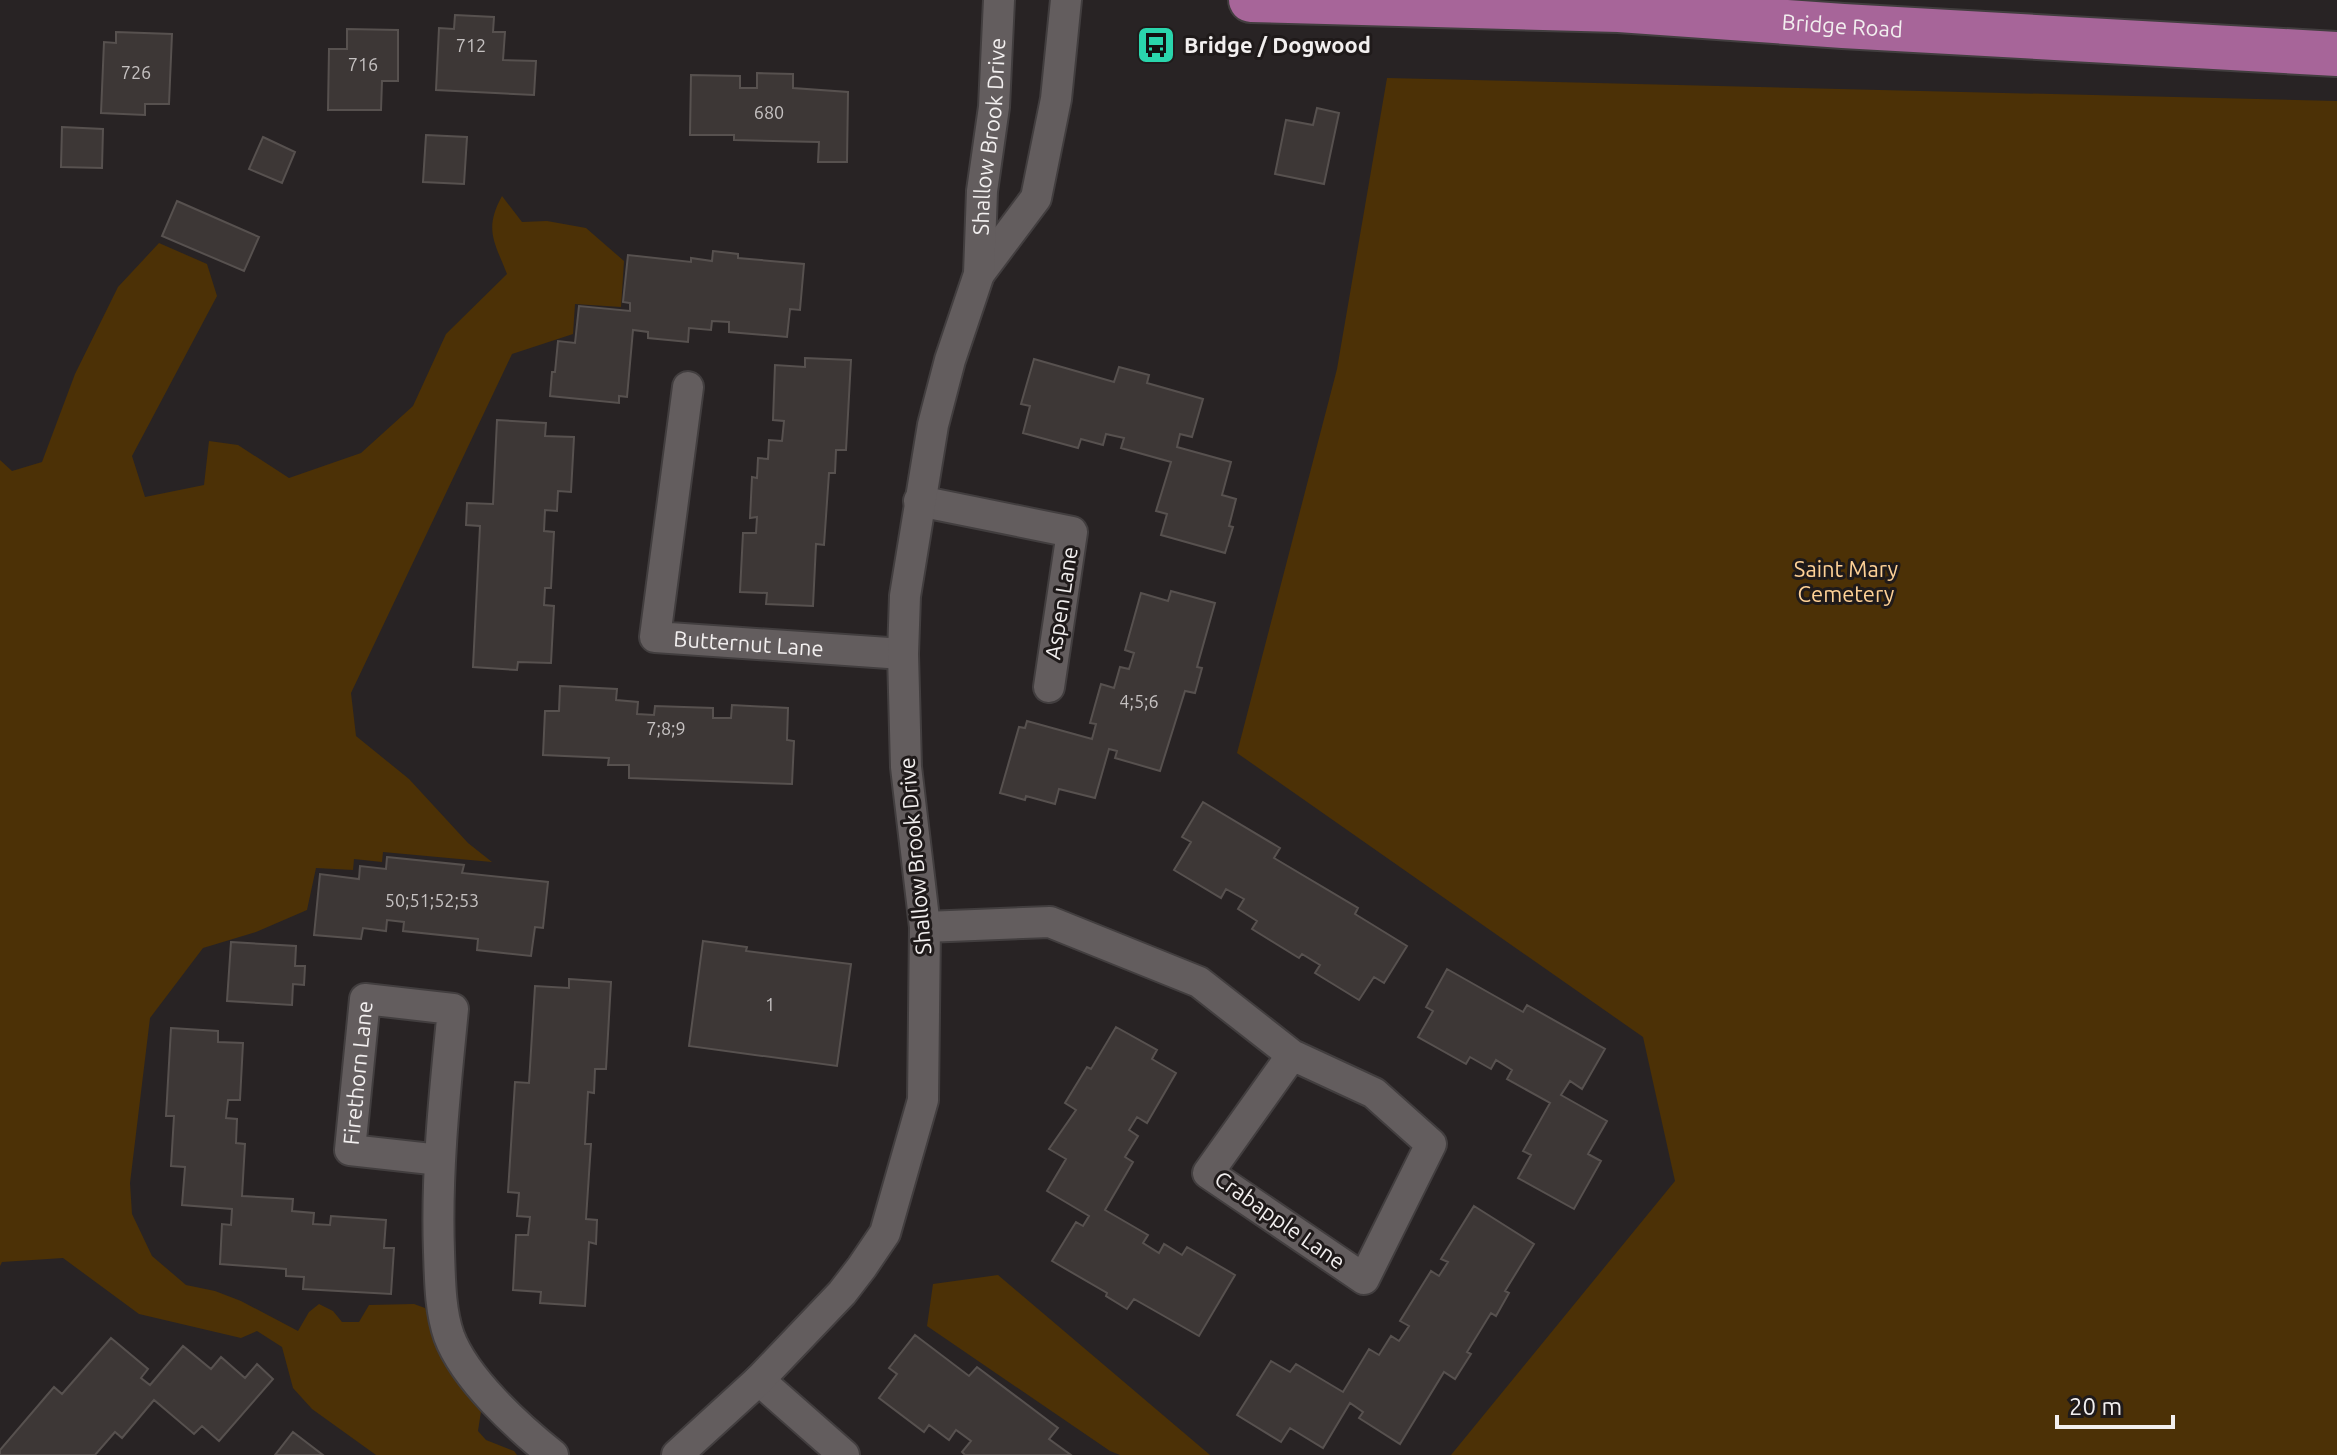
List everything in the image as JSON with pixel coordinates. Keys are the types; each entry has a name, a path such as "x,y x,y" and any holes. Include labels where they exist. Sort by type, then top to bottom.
{"main road":[{"name":"Bridge Road","path":"1251,0 1619,10 2337,54"}],"street":[{"name":"Shallow Brook Drive","path":"677,1455 759,1380 842,1293 885,1233 923,1100 925,927 906,767 905,596 933,425 950,360 979,274 982,191 994,107 999,0"},
{"name":"Shallow Brook Drive","path":"979,274 1036,198 1056,99 1066,0"},
{"name":"Butternut Lane","path":"688,387 655,637 903,654"},
{"name":"Aspen Lane","path":"919,501 1072,532 1049,687"},
{"name":"Crabapple Lane","path":"925,927 1050,922 1199,982 1292,1055 1374,1093 1431,1144 1364,1279 1208,1173 1292,1055"},
{"name":"Firethorn Lane","path":"440,1160 350,1150 365,999 453,1009 440,1160 439,1264 444,1314 450,1338 484,1389 553,1455"},
{"path":"759,1380 844,1455"}],"green space":[{"name":"Saint Mary Cemetery","path":"1387,78 2337,101 2337,1455 1451,1455 1675,1181 1643,1037 1237,753 1337,369"},
{"path":"502,196 522,222 547,221 586,228 624,261 621,307 575,304 573,334 512,354 351,693 356,736 409,779 468,843 492,862 383,852 382,862 354,859 353,870 316,868 307,910 256,932 203,948 150,1018 130,1183 132,1214 152,1256 186,1285 241,1301 298,1331 309,1312 319,1304 333,1311 342,1322 359,1322 369,1305 414,1304 425,1308 448,1360 482,1405 478,1431 486,1440 517,1455 376,1455 312,1409 293,1388 282,1347 257,1331 241,1338 139,1314 63,1258 2,1262 0,1266 0,460 12,471 42,462 75,374 118,287 159,243 207,264 217,296 132,456 145,497 204,485 209,441 238,445 289,478 361,453 413,406 446,334 507,274 495,244 492,226"},
{"path":"998,1275 1210,1455 1120,1455 1110,1451 927,1326 933,1284"}],"building":[{"path":"455,15 494,17 493,32 505,32 503,60 536,61 534,95 436,90 439,28 454,29"},
{"path":"347,29 398,30 398,81 382,81 381,110 328,110 329,49 347,49"},
{"path":"116,32 172,34 169,104 145,104 145,115 101,113 104,42 116,43"},
{"path":"757,73 793,74 793,88 848,92 847,162 818,162 819,142 734,140 734,135 690,135 691,75 740,76 740,88 757,88"},
{"path":"1317,108 1339,113 1324,184 1275,174 1286,120 1313,125"},
{"path":"62,127 103,129 102,168 61,167"},
{"path":"426,135 467,137 464,184 423,182"},
{"path":"263,137 295,152 282,183 249,169"},
{"path":"177,201 259,237 244,271 162,236"},
{"path":"713,251 738,254 738,258 804,264 800,310 790,309 787,337 729,332 729,322 712,321 711,330 689,328 688,342 648,338 648,332 633,330 627,397 619,396 619,403 550,396 558,341 575,343 579,306 630,311 630,303 623,302 628,255 691,262 691,258 712,261"},
{"path":"805,358 851,360 846,450 836,450 835,473 829,473 824,545 816,544 813,606 766,604 767,593 740,592 743,533 756,533 757,517 750,518 752,477 757,478 758,458 768,459 769,440 782,441 784,421 773,420 775,365 805,367"},
{"path":"1034,359 1114,382 1119,367 1149,375 1147,383 1203,399 1192,437 1180,434 1177,447 1231,462 1222,495 1236,499 1229,526 1233,527 1225,553 1161,535 1167,514 1156,511 1171,462 1121,448 1124,438 1106,434 1103,445 1081,439 1078,448 1023,433 1030,406 1021,404"},
{"path":"497,420 546,423 545,436 574,437 571,492 558,491 557,511 545,510 544,531 554,532 551,588 545,588 544,605 554,606 551,663 518,662 517,670 473,667 480,526 466,525 467,503 493,504"},
{"path":"1171,591 1215,603 1197,667 1202,668 1195,693 1185,691 1160,771 1115,758 1117,751 1109,749 1095,798 1059,789 1055,804 1000,793 1019,727 1025,728 1027,721 1092,739 1096,724 1090,723 1101,684 1114,688 1120,667 1129,669 1134,653 1125,650 1141,593 1168,601"},
{"path":"560,686 617,689 616,700 638,702 637,714 654,715 655,706 713,708 713,718 731,718 732,705 788,708 787,740 794,741 792,784 629,778 629,765 608,765 609,758 543,755 545,711 559,711"},
{"path":"1203,802 1280,848 1274,858 1358,908 1355,914 1407,946 1384,983 1374,977 1359,1000 1315,973 1320,965 1302,954 1299,958 1252,929 1257,921 1238,909 1244,899 1226,889 1221,898 1174,870 1191,842 1182,837"},
{"path":"387,857 464,865 462,873 548,882 543,928 535,927 531,956 477,950 478,939 403,931 404,922 387,920 386,931 363,928 361,939 314,935 320,874 359,879 360,866 386,869"},
{"path":"703,941 747,947 746,951 851,964 837,1066 689,1046"},
{"path":"231,942 296,946 295,966 305,966 304,985 293,984 292,1005 227,1001"},
{"path":"1447,969 1523,1012 1527,1005 1605,1049 1582,1089 1570,1081 1561,1095 1607,1121 1588,1154 1601,1161 1574,1209 1518,1178 1531,1155 1523,1151 1550,1103 1507,1079 1512,1070 1496,1060 1491,1069 1470,1057 1466,1064 1418,1037 1433,1011 1426,1007"},
{"path":"569,979 611,982 606,1069 595,1069 594,1093 588,1092 585,1144 591,1144 586,1219 597,1220 596,1244 589,1242 585,1306 540,1303 541,1292 513,1290 516,1235 528,1235 530,1217 517,1216 519,1193 508,1192 515,1082 529,1083 535,986 569,988"},
{"path":"1116,1027 1157,1050 1152,1059 1176,1073 1147,1123 1137,1117 1129,1130 1138,1136 1125,1157 1133,1162 1105,1210 1148,1235 1143,1243 1159,1253 1164,1244 1182,1255 1187,1247 1235,1275 1199,1336 1134,1299 1127,1309 1106,1296 1107,1293 1052,1261 1076,1222 1083,1226 1089,1216 1047,1191 1066,1159 1049,1149 1076,1110 1065,1103 1087,1067 1091,1069"},
{"path":"171,1028 218,1031 218,1042 243,1043 240,1100 228,1100 226,1118 237,1119 236,1143 245,1144 242,1196 293,1199 292,1211 314,1213 313,1224 330,1225 331,1216 386,1220 384,1248 394,1248 391,1294 303,1289 304,1277 286,1276 286,1269 220,1264 222,1224 231,1225 232,1209 182,1205 185,1167 171,1166 174,1116 166,1116"},
{"path":"1474,1206 1534,1244 1505,1291 1509,1293 1496,1316 1491,1313 1455,1379 1444,1372 1400,1444 1359,1418 1363,1412 1350,1403 1323,1448 1290,1428 1281,1442 1237,1415 1271,1361 1290,1372 1296,1364 1343,1392 1369,1349 1379,1355 1391,1336 1399,1341 1409,1326 1400,1321 1431,1271 1439,1276 1448,1262 1441,1259"},
{"path":"915,1335 969,1376 977,1367 1058,1428 1049,1439 1071,1455 965,1455 962,1452 971,1441 956,1430 949,1440 929,1425 924,1432 879,1398 897,1374 889,1368"},
{"path":"111,1338 148,1369 141,1378 150,1385 183,1346 211,1369 221,1357 245,1378 257,1364 273,1379 219,1441 202,1426 194,1434 154,1400 122,1438 115,1432 95,1455 0,1455 0,1450 54,1387 62,1394"},
{"path":"293,1432 323,1455 275,1455"}],"place":[{"name":"Bridge / Dogwood","path":"1156,45"}]}
